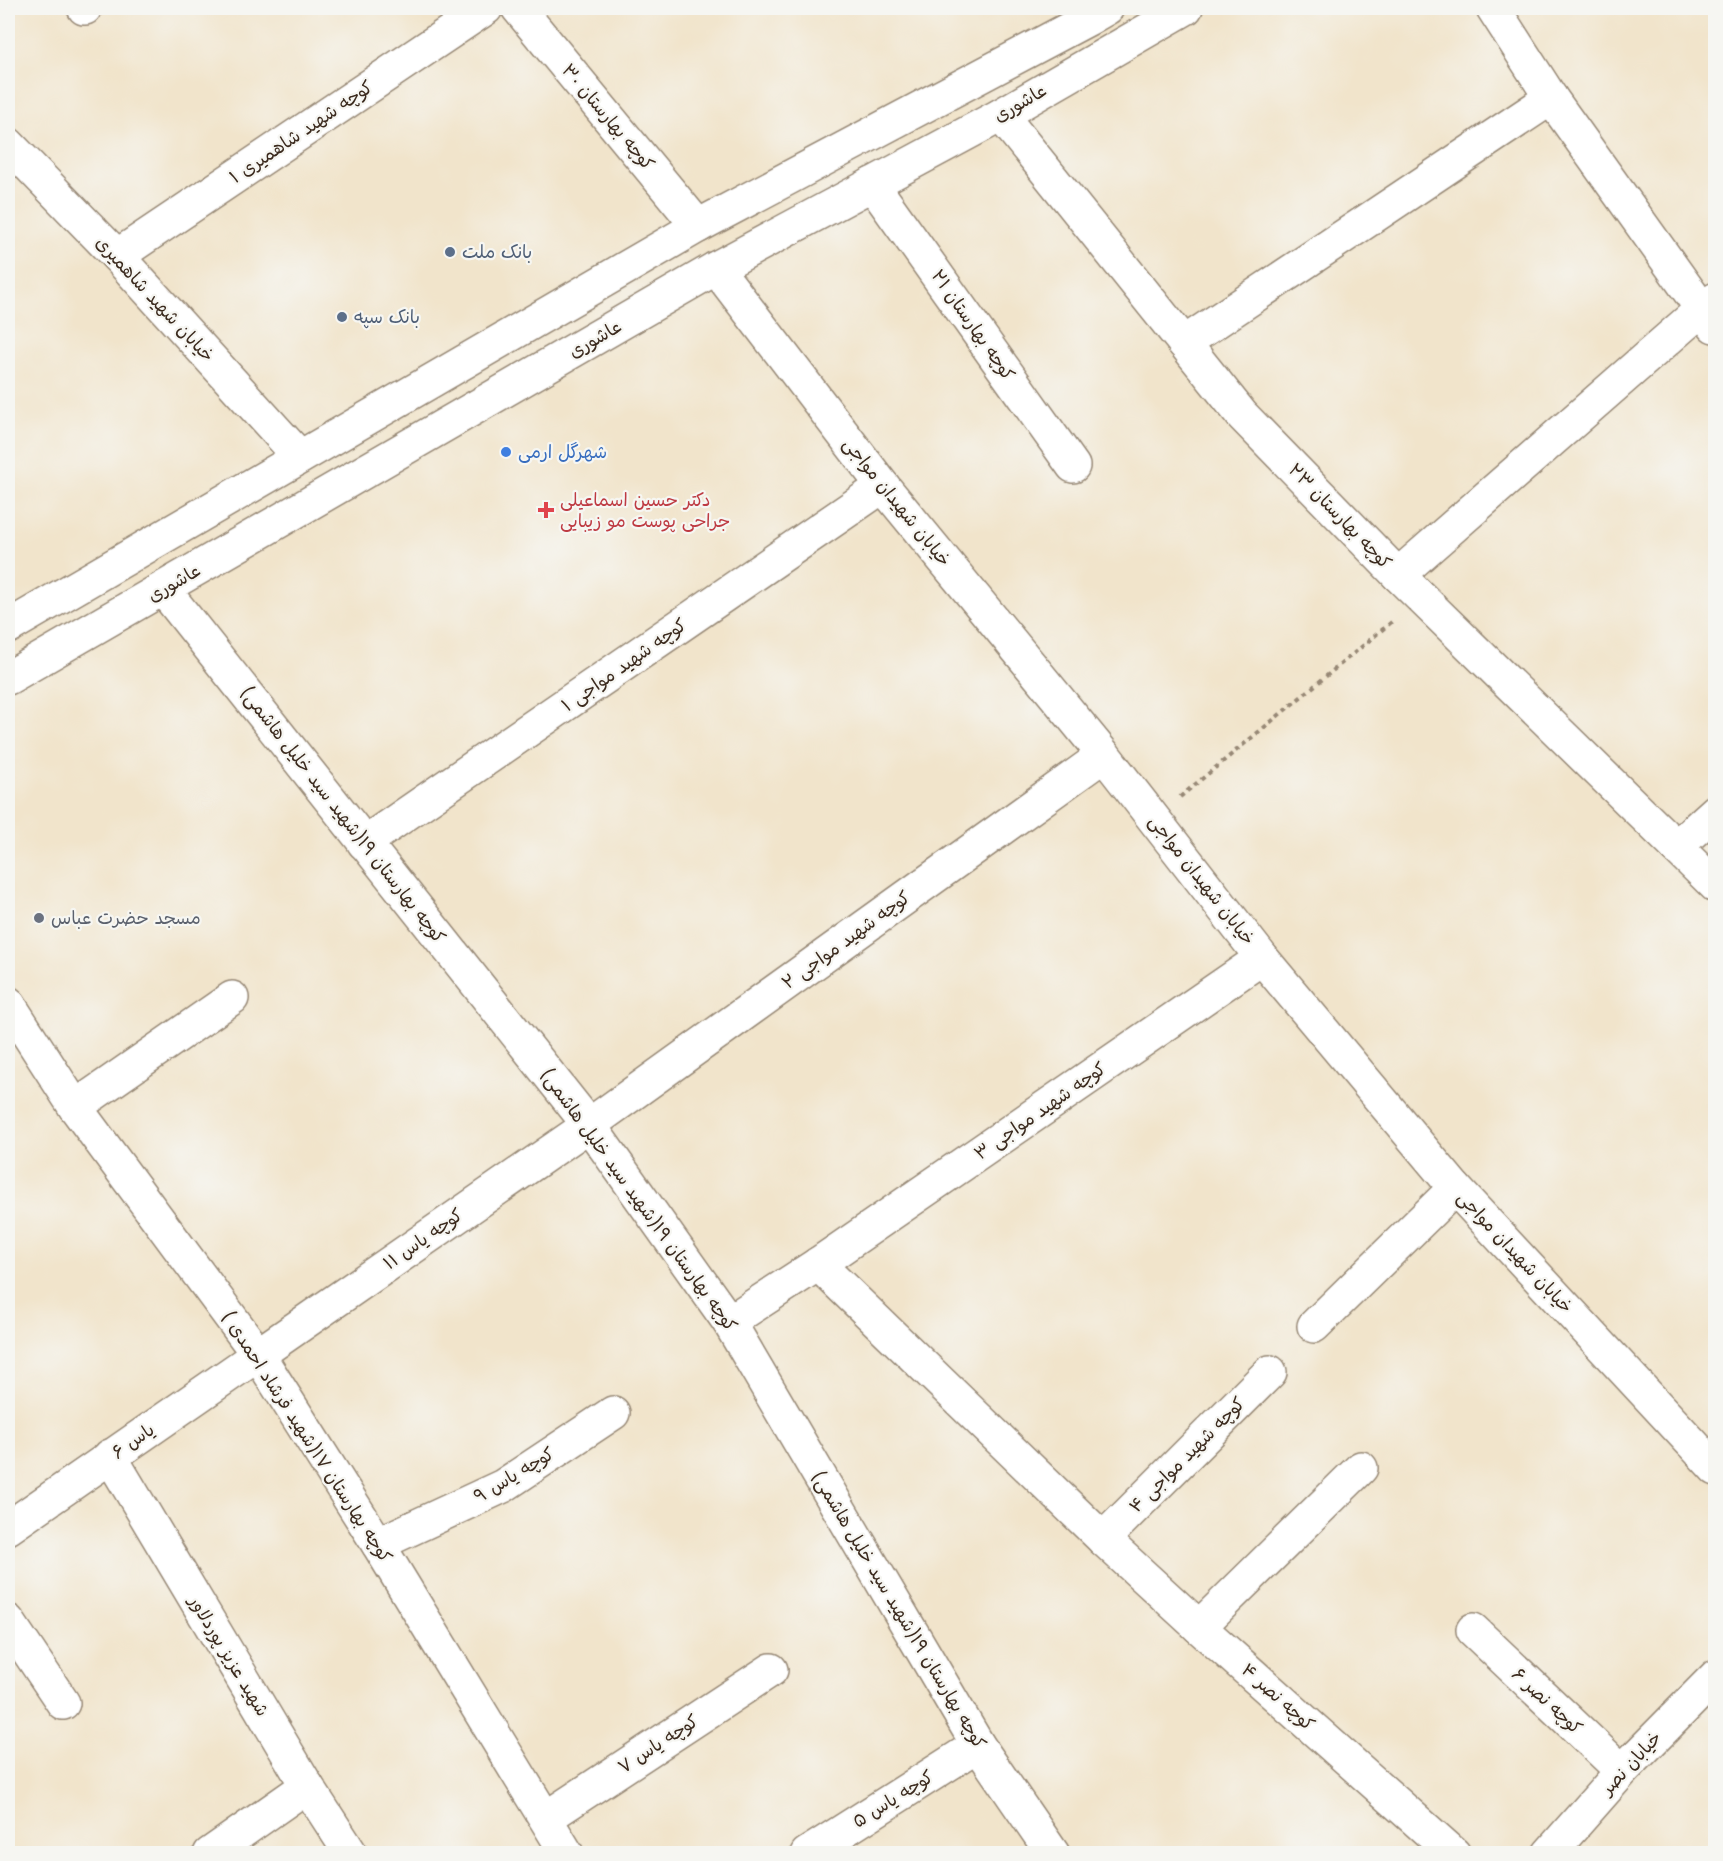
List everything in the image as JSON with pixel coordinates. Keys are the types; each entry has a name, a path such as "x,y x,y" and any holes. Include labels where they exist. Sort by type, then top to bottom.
{"street":[{"name":"کوچه شهید شاهمیری ۱","path":"117,255 486,8"},
{"name":"کوچه بهارستان ۳۰","path":"518,8 698,226"},
{"name":"عاشوری","path":"8,678 716,268 1001,114 1186,8"},
{"path":"1398,575 1711,312 1551,98 1493,8"},
{"path":"8,627 698,226 1092,11"},
{"path":"1184,343 1551,98"},
{"name":"کوچه بهارستان ۲۳","path":"1001,114 1242,415 1421,598 1716,886"},
{"name":"خیابان شهید شاهمیری","path":"8,144 117,255 300,457"},
{"name":"کوچه بهارستان ۲۱","path":"872,184 1073,466"},
{"name":"خیابان شهیدان مواجی","path":"716,268 883,486 1104,755 1262,958 1455,1188 1716,1469"},
{"name":"کوچه شهید مواجی ۱","path":"364,843 883,486"},
{"name":"کوچه بهارستان ۱۹(شهید سید خلیل هاشمی)","path":"164,589 589,1125 729,1322 978,1745 1053,1854"},
{"name":"کوچه شهید مواجی ۲","path":"589,1125 1104,755"},
{"path":"1676,847 1716,811"},
{"name":"کوچه شهید مواجی ۳","path":"729,1322 818,1264 1262,958"},
{"path":"75,1107 232,998"},
{"name":"کوچه بهارستان ۱۷(شهید فرشاد احمدی )","path":"8,1003 75,1107 257,1353 378,1544 567,1854"},
{"name":"کوچه یاس ۱۱","path":"257,1353 589,1125"},
{"path":"1314,1326 1455,1188"},
{"name":"کوچه نصر ۴","path":"818,1264 1103,1539 1454,1854"},
{"name":"یاس ۶","path":"8,1528 257,1353"},
{"name":"کوچه شهید مواجی ۴","path":"1103,1539 1270,1372"},
{"name":"کوچه یاس ۹","path":"378,1544 503,1486 613,1413"},
{"name":"شهید عزیز پوردلاور","path":"110,1456 307,1786 351,1854"},
{"path":"1199,1627 1361,1468"},
{"path":"8,1621 63,1703"},
{"name":"کوچه نصر ۶","path":"1473,1630 1622,1771"},
{"name":"کوچه یاس ۷","path":"546,1818 771,1670"},
{"name":"خیابان نصر","path":"1549,1854 1622,1771 1716,1676"},
{"name":"کوچه یاس ۵","path":"807,1854 978,1745"},
{"path":"210,1854 307,1786"}],"path":[{"path":"1154,818 1421,598"}],"place":[{"name":"بانک ملت","path":"450,252"},
{"name":"بانک سپه","path":"342,317"},
{"name":"شهرگل ارمی","path":"506,452"},
{"name":"دکتر حسین اسماعیلی جراحی پوست مو زیبایی","path":"546,510"},
{"name":"مسجد حضرت عباس","path":"39,918"}]}
